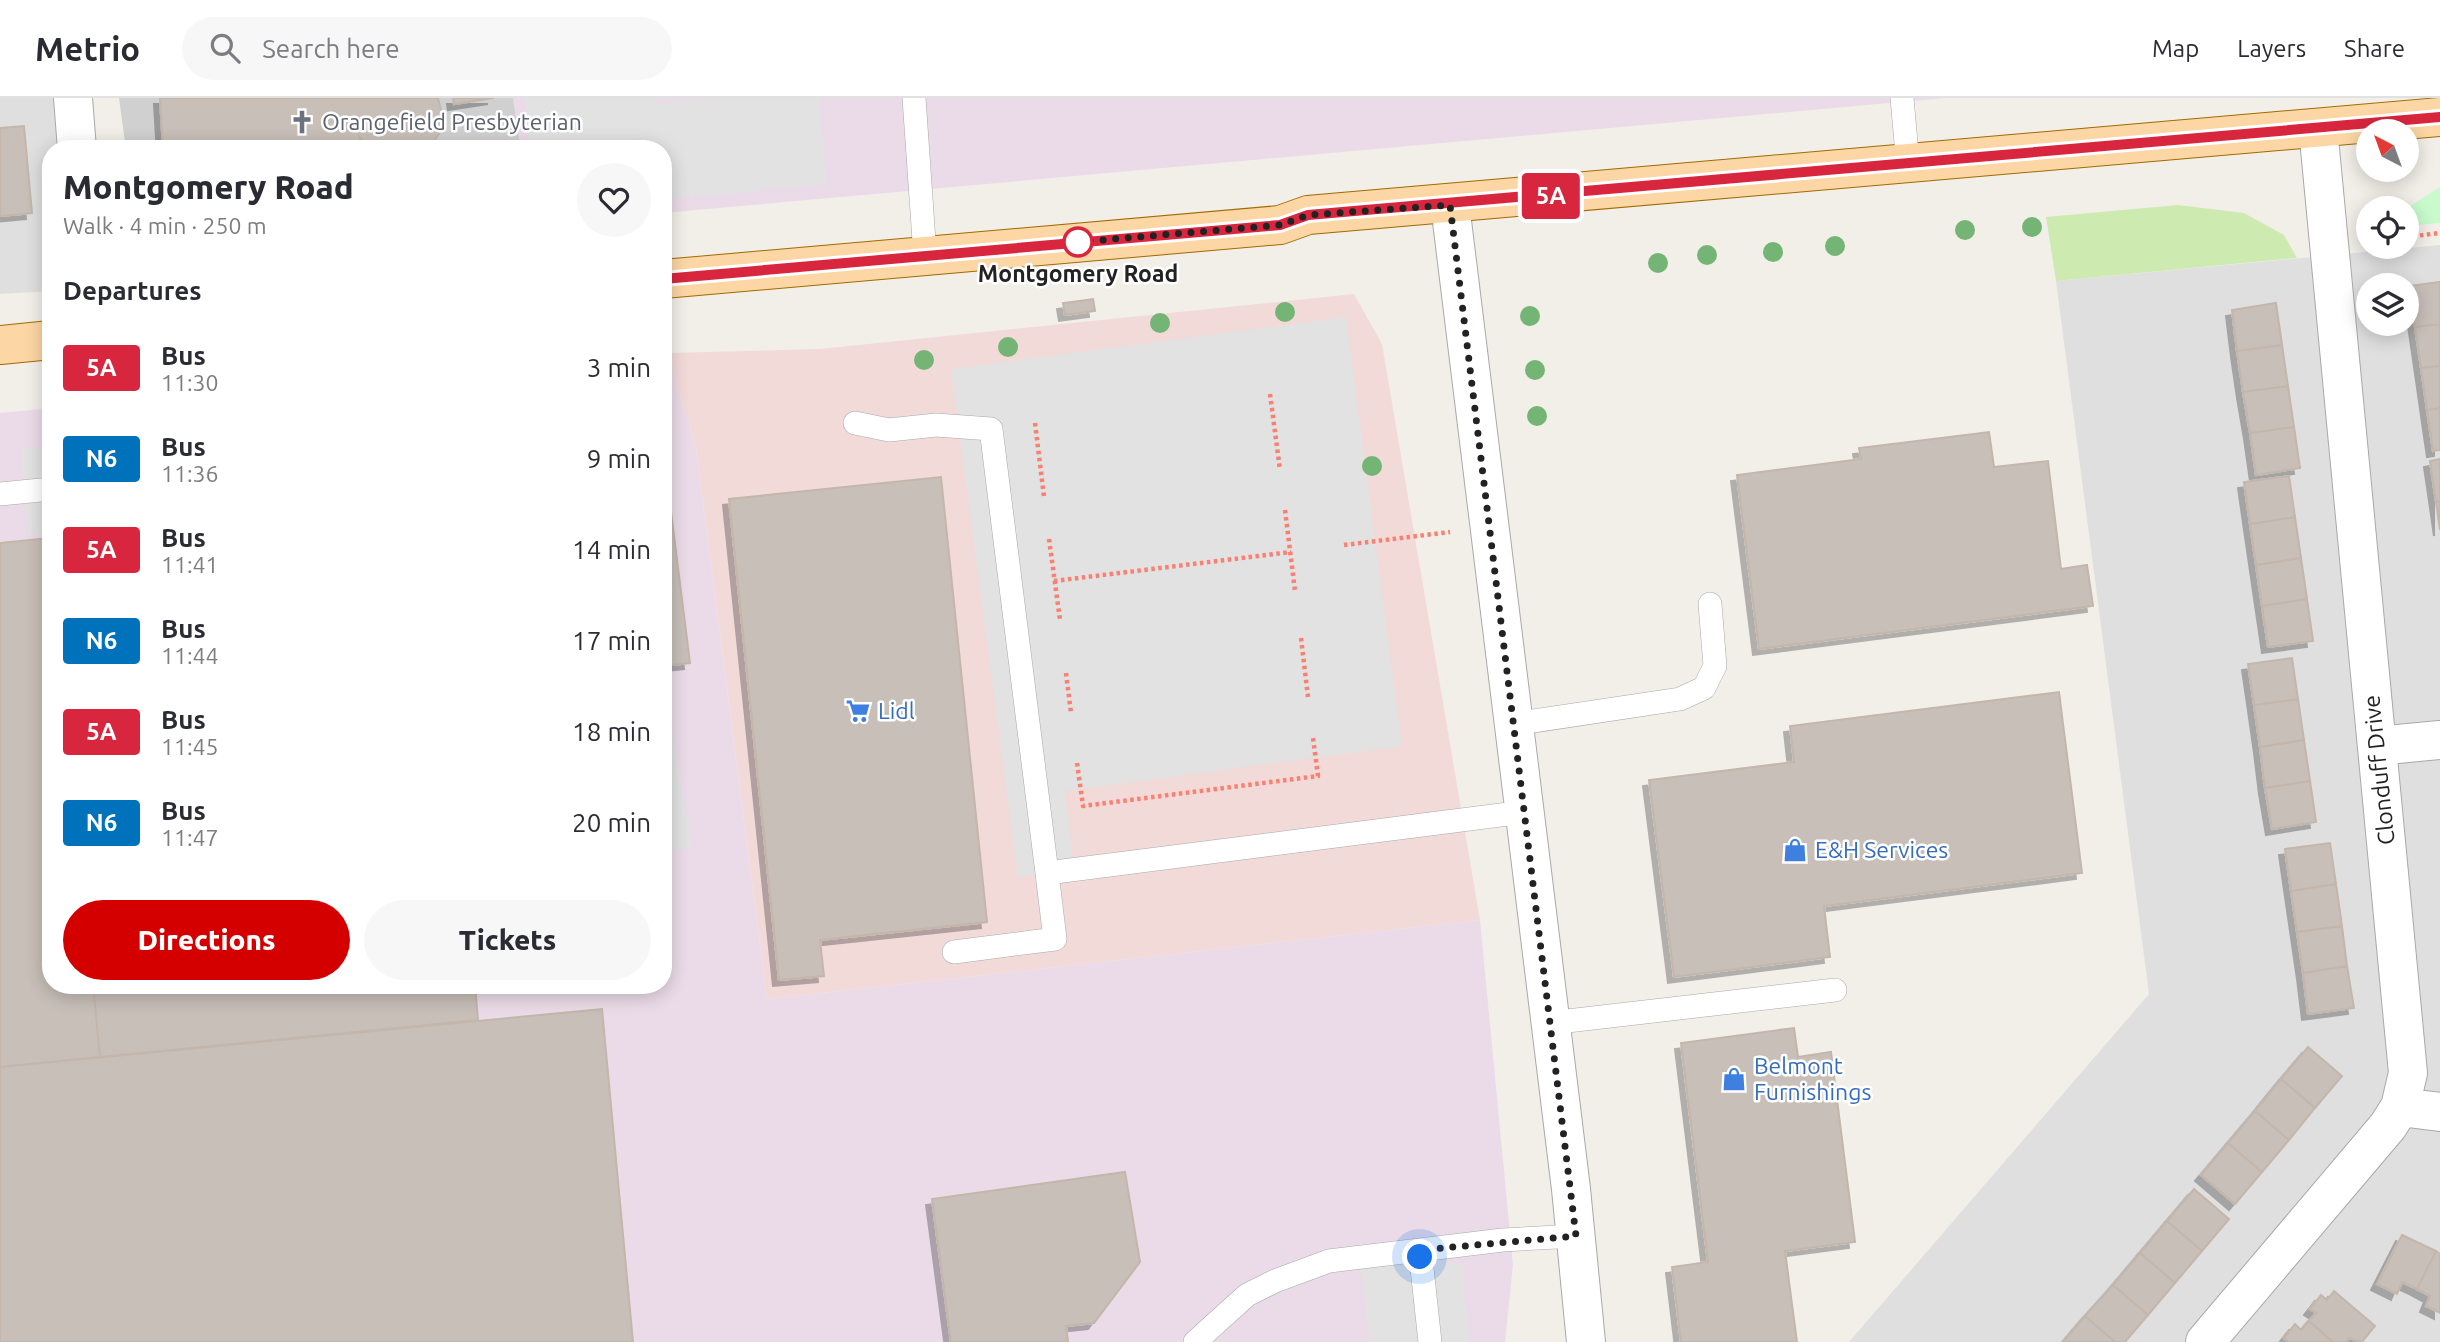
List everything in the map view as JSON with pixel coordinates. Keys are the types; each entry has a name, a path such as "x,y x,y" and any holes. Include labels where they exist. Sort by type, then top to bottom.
{"main road":[{"path":"672,278 1280,225 1308,215 1450,205 2440,117"},
{"path":"0,345 42,341"}],"street":[{"path":"73,98 76,140"},
{"name":"Clonduff Drive","path":"2206,1341 2353,1169 2400,1107 2408,1073 2318,128"},
{"path":"1450,205 1576,1236 1586,1342"},
{"path":"2377,746 2440,740"},
{"path":"2400,1107 2440,1112"}],"lane":[{"path":"914,98 925,255"},
{"path":"1902,98 1908,165"},
{"path":"855,423 889,430 936,425 991,429 1055,939 954,952"},
{"path":"0,494 42,490"},
{"path":"1514,724 1680,699 1704,688 1714,666 1710,604"},
{"path":"1046,873 1524,812"},
{"path":"1550,1023 1835,990"},
{"path":"1195,1342 1247,1295 1275,1281 1329,1261 1576,1236"},
{"path":"1420,1250 1430,1342"}],"path":[{"path":"2419,235 2440,233"},
{"path":"1270,394 1280,470"},
{"path":"1035,423 1044,497"},
{"path":"1285,510 1295,592"},
{"path":"1344,545 1489,527"},
{"path":"1049,539 1060,620"},
{"path":"1054,581 1291,552"},
{"path":"1301,638 1308,697"},
{"path":"1066,673 1071,713"},
{"path":"1077,763 1083,806 1318,776 1313,738"}],"shaded area":[{"path":"0,98 56,98 60,140 42,140 42,292 0,294"},
{"name":"Orangefield Presbyterian","path":"119,98 513,98 520,140 125,140"},
{"path":"513,98 1945,98 672,212 672,140 520,140"},
{"path":"524,98 655,98 656,104 715,98 819,98 827,184 672,199 672,140 528,140"},
{"path":"2440,245 2440,1342 1849,1342 2149,994 2056,281 2356,253 2356,259 2419,259 2419,247"},
{"path":"1354,294 1382,344 1480,920 767,999 696,448 672,367 672,353 820,349"},
{"path":"1346,317 1402,746 1065,791 1074,869 1018,877 951,369"},
{"path":"672,367 696,448 767,999 1480,920 1513,1265 1505,1342 0,1342 0,413 42,409 42,994 672,994"},
{"path":"42,447 42,534 28,535 21,449"},
{"path":"672,723 692,848 672,851"},
{"path":"1420,1257 1462,1264 1470,1342 1369,1342 1361,1265"}],"green space":[{"path":"2440,187 2440,223 2419,225 2419,200"},
{"path":"2178,205 2244,213 2284,235 2297,258 2056,281 2046,217"}],"building":[{"name":"Orangefield Presbyterian","path":"160,98 438,98 442,114 442,129 435,140 362,140 359,136 359,140 162,140"},
{"path":"453,98 494,98 454,104"},
{"path":"24,126 32,213 0,216 0,128"},
{"path":"2440,282 2440,324 2419,327 2419,285"},
{"path":"1093,299 1095,311 1065,315 1063,303"},
{"path":"2276,303 2282,345 2237,351 2232,310"},
{"path":"2440,324 2440,366 2421,368 2416,336 2419,336 2419,327"},
{"path":"2282,345 2288,386 2243,392 2237,351"},
{"path":"2440,366 2440,408 2427,410 2421,368"},
{"path":"2288,386 2294,427 2250,433 2243,392"},
{"path":"2440,408 2440,450 2433,451 2427,410"},
{"path":"2294,427 2300,468 2256,475 2250,433"},
{"path":"1989,432 1994,467 2048,461 2061,569 2087,565 2093,606 1759,649 1737,475 1861,459 1859,448"},
{"path":"2440,459 2440,501 2436,502 2430,461"},
{"path":"2289,476 2295,517 2250,524 2244,482"},
{"name":"Lidl","path":"941,477 987,922 820,940 824,976 779,980 729,499"},
{"path":"2440,501 2440,530 2436,502"},
{"path":"2295,517 2301,558 2256,565 2250,524"},
{"path":"672,520 690,663 672,665"},
{"path":"42,539 42,994 94,994 100,1057 0,1067 0,543"},
{"path":"2301,558 2307,599 2262,606 2256,565"},
{"path":"2307,599 2313,641 2268,647 2262,606"},
{"path":"2292,658 2298,699 2254,705 2248,664"},
{"path":"2059,692 2082,873 1824,906 1830,957 1674,977 1649,780 1794,762 1790,726"},
{"path":"2298,699 2304,740 2260,747 2254,705"},
{"path":"2304,740 2310,781 2265,788 2260,747"},
{"path":"2310,781 2316,822 2272,829 2265,788"},
{"path":"2330,843 2336,884 2291,891 2285,849"},
{"path":"2336,884 2342,926 2297,932 2291,891"},
{"path":"2342,926 2347,966 2303,973 2297,932"},
{"path":"2347,966 2354,1008 2308,1014 2303,973"},
{"path":"94,994 476,994 478,1020 100,1057"},
{"path":"602,1009 633,1342 0,1342 0,1067"},
{"path":"1794,1028 1798,1057 1831,1052 1855,1242 1785,1251 1797,1342 1681,1342 1672,1267 1708,1262 1681,1043"},
{"path":"2308,1047 2342,1076 2315,1108 2281,1079"},
{"path":"2281,1079 2315,1108 2289,1140 2255,1111"},
{"path":"2255,1111 2289,1140 2262,1172 2228,1143"},
{"path":"2228,1143 2262,1172 2235,1204 2201,1175"},
{"path":"1125,1172 1140,1262 1094,1323 1066,1326 1068,1342 951,1342 932,1199"},
{"path":"2194,1189 2229,1219 2202,1251 2167,1221"},
{"path":"2167,1221 2202,1251 2175,1283 2140,1253"},
{"path":"2402,1235 2436,1251 2417,1289 2402,1282 2397,1294 2377,1284"},
{"path":"2436,1251 2440,1254 2440,1313 2426,1306 2430,1296 2417,1289"},
{"path":"2140,1253 2175,1283 2148,1315 2113,1285"},
{"path":"2113,1285 2148,1315 2125,1342 2115,1342 2085,1316"},
{"path":"2334,1291 2375,1326 2362,1342 2349,1338 2346,1342 2333,1342 2309,1321 2316,1313 2310,1309 2321,1295 2327,1300"},
{"path":"2085,1316 2115,1342 2063,1342"},
{"path":"2309,1321 2333,1342 2289,1342 2284,1338 2295,1324 2301,1330"}],"bus line":[{"name":"5A","path":"672,278 1280,225 1308,215 1555,196 2440,117"}],"place":[{"name":"Orangefield Presbyterian","path":"302,122"},
{"name":"Montgomery Road","path":"1078,242"},
{"name":"Lidl","path":"858,711"},
{"name":"E&H Services","path":"1795,850"},
{"name":"Belmont Furnishings","path":"1734,1079"}],"route":[{"path":"1078,242 1280,225 1308,215 1450,205 1576,1236 1503,1240 1420,1250 1420,1257"}]}
